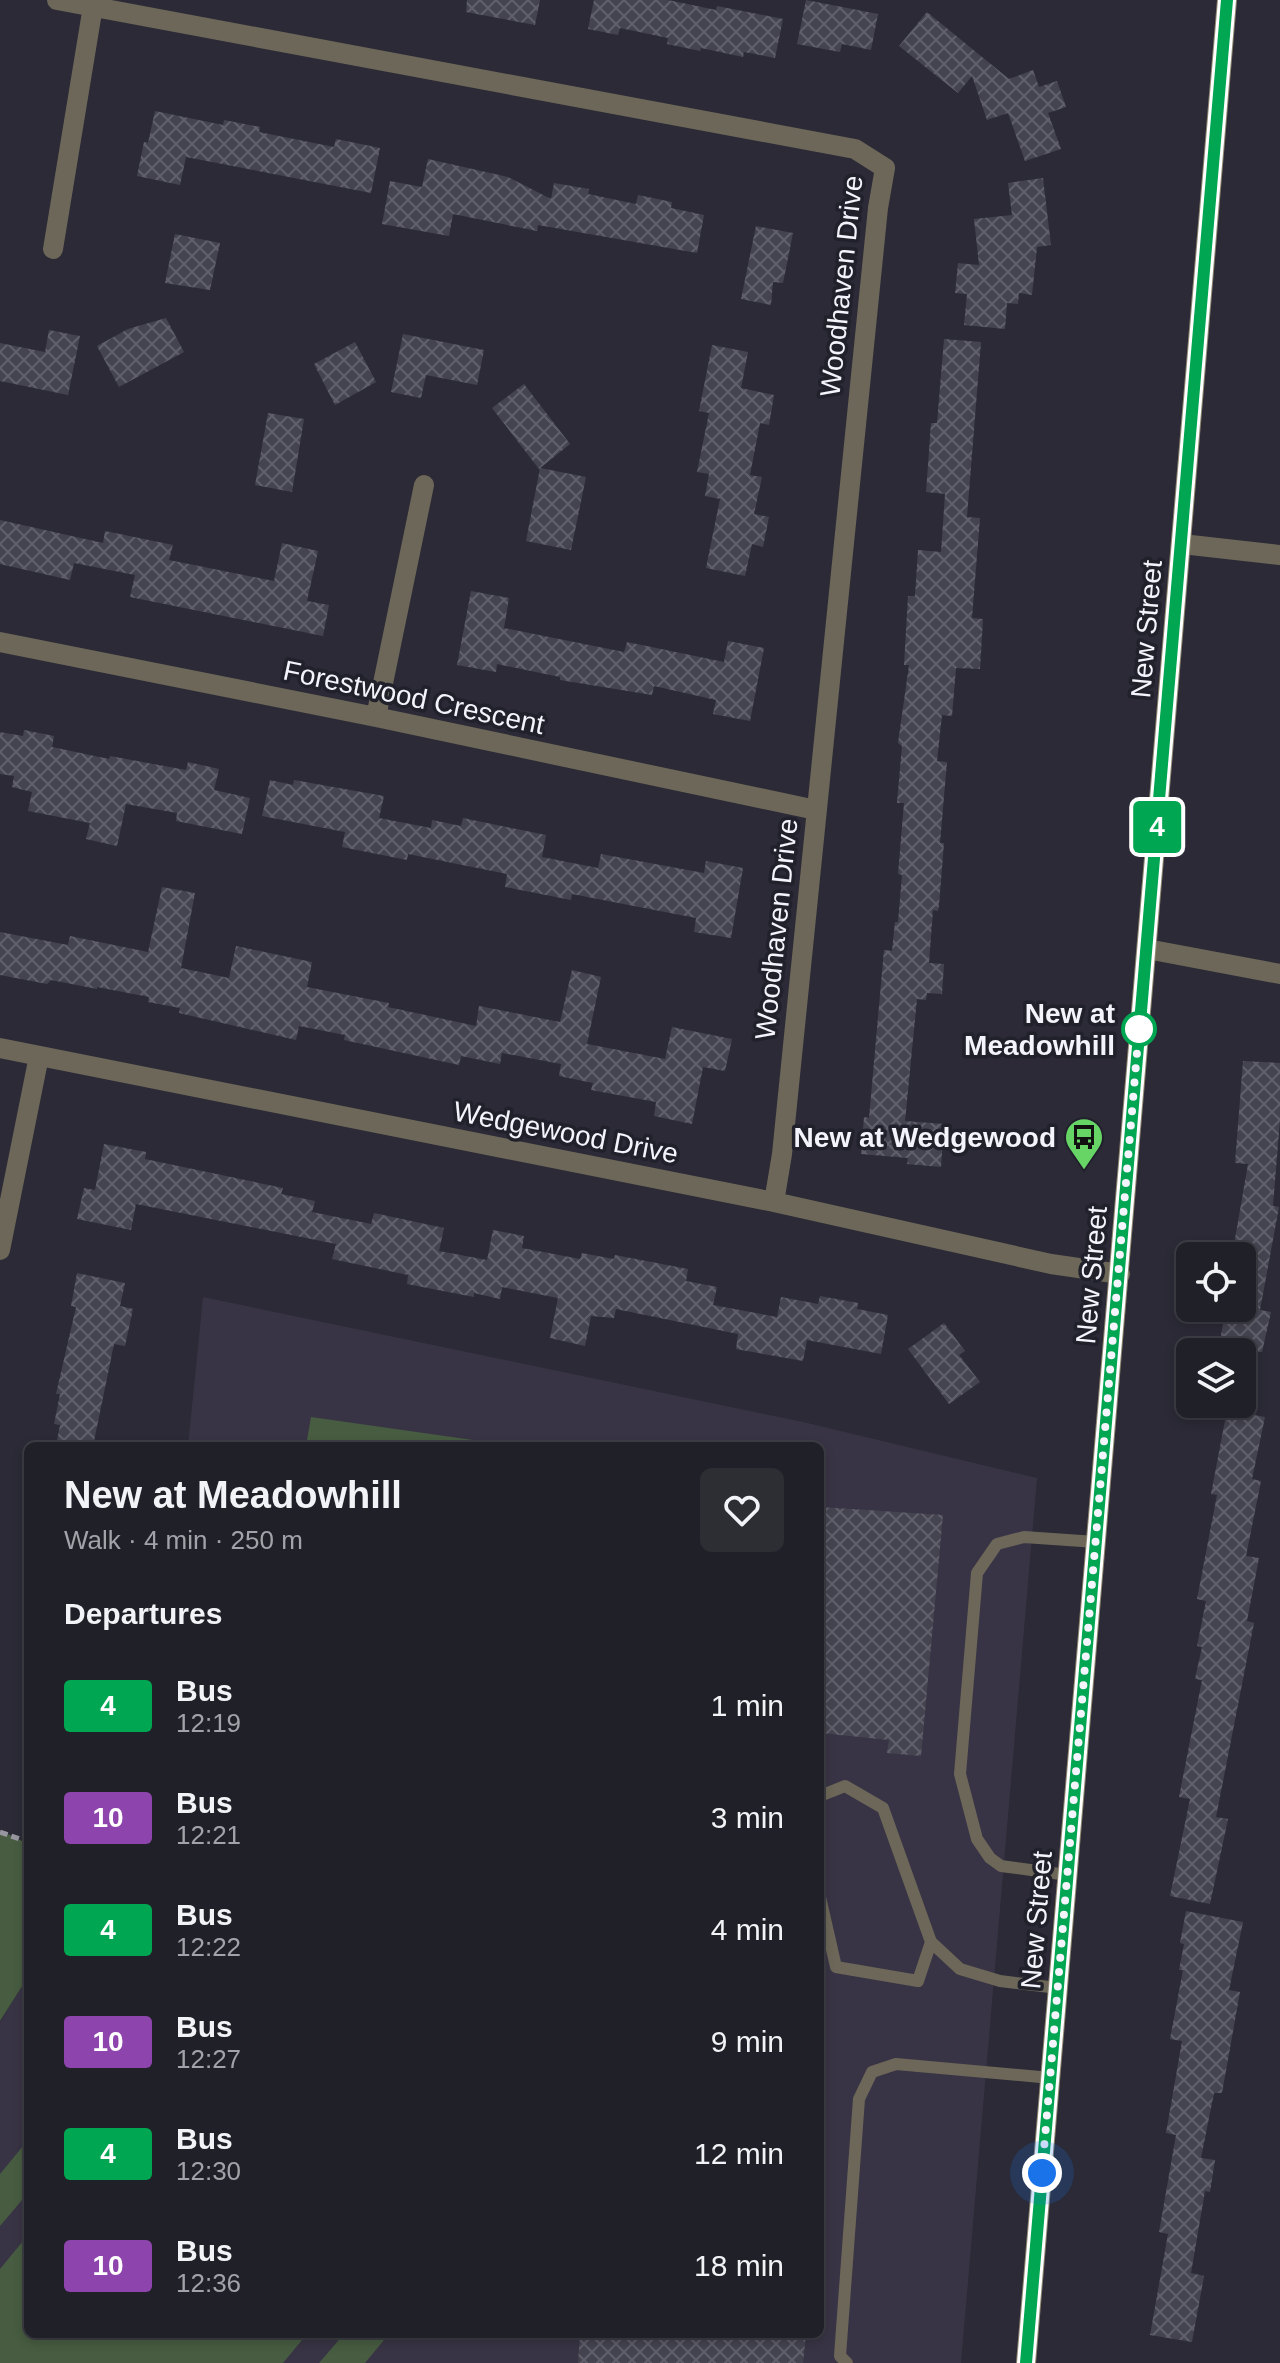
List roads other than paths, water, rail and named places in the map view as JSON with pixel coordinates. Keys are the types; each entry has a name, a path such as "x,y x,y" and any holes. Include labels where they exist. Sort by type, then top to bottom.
{"main road":[{"name":"New Street","path":"1026,2363 1227,0"}],"street":[{"name":"Woodhaven Drive","path":"57,0 855,149 885,168 876,223 782,1154 774,1202"},
{"path":"53,249 93,6"},
{"path":"376,717 424,485"},
{"path":"1182,544 1280,555"},
{"name":"Forestwood Crescent","path":"0,642 816,810"},
{"path":"1147,949 1280,974"},
{"name":"Wedgewood Drive","path":"0,1048 774,1202 1051,1264 1120,1274"},
{"path":"0,1250 39,1056"}],"lane":[{"path":"1068,1875 1001,1866 990,1858 977,1839 960,1774 977,1573 997,1544 1024,1537 1096,1542"},
{"path":"824,1794 845,1786 883,1808 931,1942 960,1969 1000,1981 1058,1988"},
{"path":"824,1914 836,1967 918,1981 931,1942"},
{"path":"847,2363 840,2356 859,2099 872,2072 896,2064 1051,2078"}],"place":[{"name":"New at Meadowhill","path":"1139,1029"},
{"name":"New at Wedgewood","path":"1084,1171"}]}
